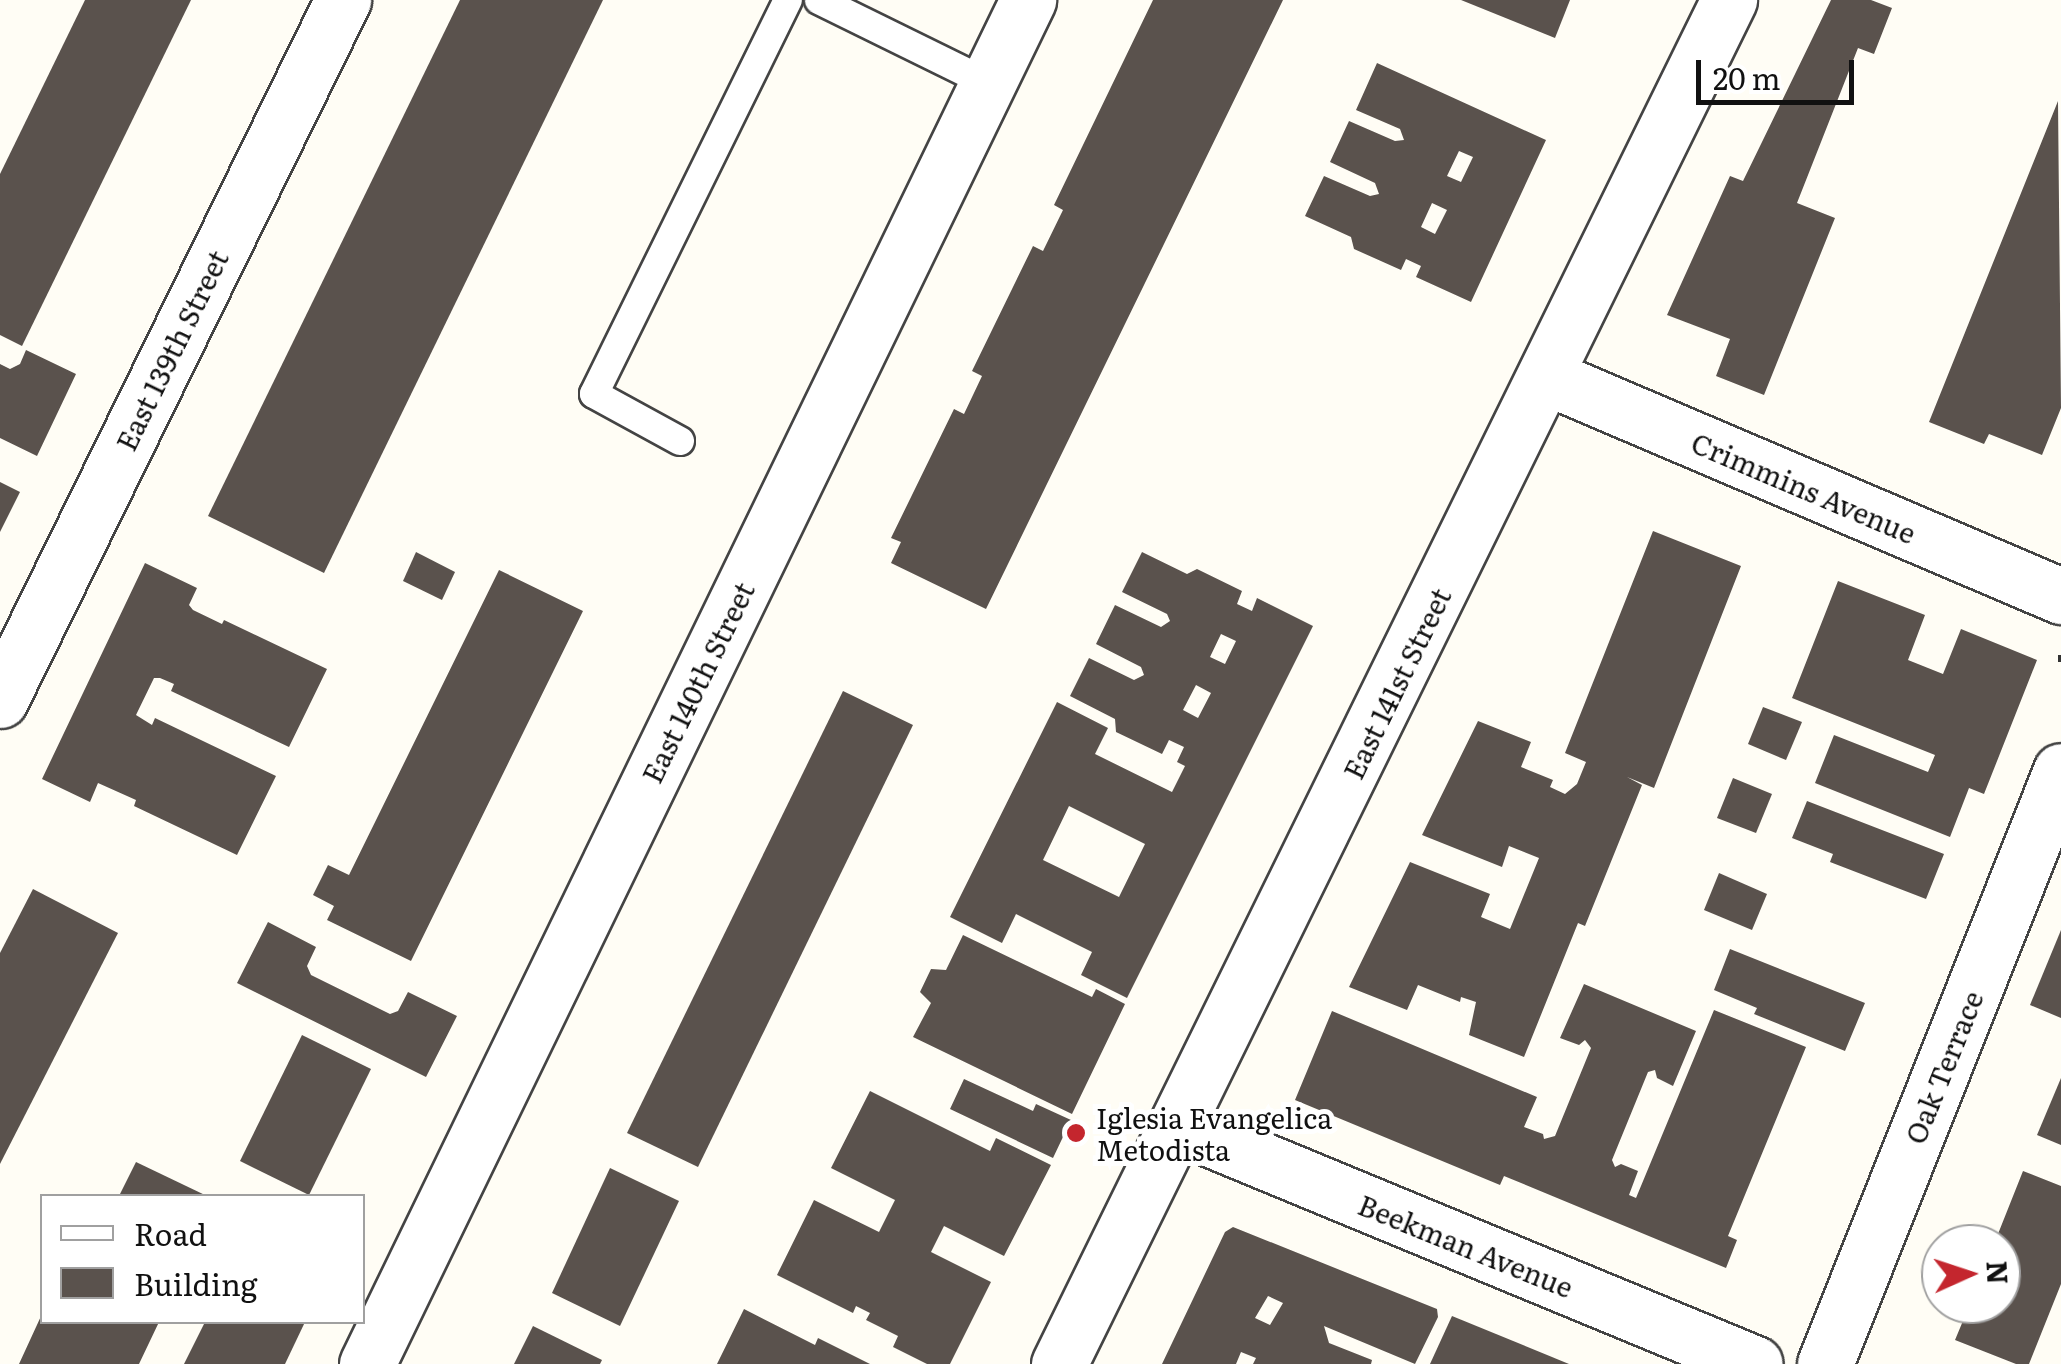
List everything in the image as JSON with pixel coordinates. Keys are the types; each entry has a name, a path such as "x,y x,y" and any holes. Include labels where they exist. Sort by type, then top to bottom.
{"street":[{"name":"East 139th Street","path":"0,700 342,0"},
{"name":"East 140th Street","path":"366,1364 1028,0"},
{"name":"East 141st Street","path":"1059,1364 1729,0"},
{"name":"Crimmins Avenue","path":"1546,377 2061,596"},
{"name":"Oak Terrace","path":"1825,1364 2061,771"},
{"name":"Beekman Avenue","path":"1177,1126 1755,1364"}],"lane":[{"path":"680,440 594,394 788,0"},
{"path":"818,0 988,83"}],"building":[{"path":"85,0 191,0 22,346 0,335 0,174"},
{"path":"460,0 603,0 324,573 208,516"},
{"path":"1153,0 1283,0 986,609 891,563 901,542 891,538 954,409 964,414 982,376 972,371 1033,246 1043,251 1063,210 1054,205"},
{"path":"1461,0 1570,0 1555,38"},
{"path":"1831,0 1871,0 1892,8 1874,54 1858,48 1797,203 1835,218 1764,395 1716,376 1730,339 1667,315 1730,176 1743,181"},
{"path":"1377,63 1546,140 1471,302 1416,277 1421,266 1406,259 1401,270 1354,249 1351,237 1305,216 1324,176 1370,196 1379,194 1375,183 1330,162 1349,121 1395,141 1404,140 1400,129 1356,110","holes":["1459,151 1473,157 1461,182 1447,176","1432,203 1447,210 1435,234 1421,227"]},
{"path":"2058,101 2061,408 2042,455 1989,434 1984,444 1929,422"},
{"path":"26,350 76,374 37,456 0,438 0,364 10,369 20,364"},
{"path":"0,482 20,492 0,532"},
{"path":"1653,531 1741,566 1654,788 1627,777 1642,785 1585,926 1578,923 1524,1057 1469,1035 1476,1002 1461,997 1460,1002 1418,985 1407,1010 1349,987 1410,862 1490,894 1481,917 1510,929 1539,858 1509,846 1502,867 1422,835 1478,721 1531,742 1521,767 1553,780 1550,787 1565,794 1577,784 1586,762 1565,753"},
{"path":"416,552 455,572 442,600 403,581"},
{"path":"1142,552 1187,574 1197,569 1242,591 1237,604 1252,611 1257,598 1313,626 1127,998 1081,975 1092,952 1016,914 1002,943 950,917 1057,702 1108,728 1095,754 1172,792 1185,766 1177,762 1184,747 1169,740 1162,754 1116,732 1115,719 1070,696 1089,658 1134,680 1144,675 1141,667 1096,644 1115,605 1161,627 1170,621 1167,614 1122,592","holes":["1221,634 1236,641 1225,664 1210,657","1196,685 1211,693 1198,718 1183,710","1069,806 1145,844 1119,897 1043,860"]},
{"path":"145,563 197,588 189,605 193,610 222,624 224,620 327,669 289,747 171,691 174,684 160,678 154,678 136,715 152,725 155,718 276,776 237,855 134,806 136,800 98,783 90,802 42,779"},
{"path":"499,570 583,611 411,961 327,920 334,906 313,895 328,865 349,875"},
{"path":"1838,581 1925,615 1908,660 1943,674 1961,629 2037,660 1984,794 1969,788 1950,837 1815,783 1834,735 1928,772 1935,755 1792,698"},
{"path":"843,691 913,725 698,1167 627,1133"},
{"path":"1763,707 1802,722 1786,760 1748,744"},
{"path":"1733,778 1772,794 1756,833 1717,818"},
{"path":"1807,801 1944,854 1926,899 1830,862 1833,854 1792,838"},
{"path":"1719,873 1767,894 1752,930 1704,910"},
{"path":"33,889 118,933 0,1164 0,953"},
{"path":"268,922 316,947 307,966 311,975 390,1014 398,1011 408,992 457,1016 426,1077 237,983"},
{"path":"2061,930 2061,1018 2030,1005"},
{"path":"963,935 1092,997 1096,989 1125,1004 1072,1114 913,1037 931,1003 920,992 931,969 946,970"},
{"path":"1730,949 1865,1003 1845,1051 1754,1014 1757,1008 1714,990"},
{"path":"1584,984 1696,1031 1673,1086 1657,1078 1655,1070 1648,1072 1612,1160 1615,1167 1621,1164 1638,1171 1629,1195 1636,1198 1714,1010 1806,1047 1728,1236 1737,1240 1726,1268 1504,1176 1500,1185 1295,1100 1332,1011 1537,1097 1524,1127 1543,1134 1544,1139 1555,1136 1591,1048 1585,1040 1579,1045 1560,1038"},
{"path":"302,1035 371,1069 309,1194 240,1161"},
{"path":"2061,1078 2061,1145 2037,1135"},
{"path":"964,1079 1033,1111 1036,1104 1071,1120 1053,1158 950,1109"},
{"path":"870,1091 990,1151 996,1138 1051,1165 1004,1256 944,1226 931,1252 991,1282 950,1364 927,1364 893,1347 898,1336 866,1320 870,1313 856,1306 853,1313 777,1275 814,1200 879,1232 895,1200 831,1168"},
{"path":"136,1162 203,1194 120,1194"},
{"path":"610,1168 679,1201 620,1326 552,1293"},
{"path":"2023,1171 2061,1186 2061,1284 2029,1364 2016,1364 1955,1340 1962,1324 2021,1324 2021,1224 2002,1224"},
{"path":"1233,1227 1437,1309 1438,1317 1415,1364 1324,1326 1329,1343 1372,1360 1371,1364 1253,1364 1256,1358 1241,1352 1236,1364 1162,1364 1225,1232","holes":["1268,1296 1283,1303 1270,1325 1255,1318"]},
{"path":"744,1309 815,1345 818,1338 870,1364 717,1364"},
{"path":"1452,1316 1569,1364 1430,1364"},
{"path":"40,1318 40,1324 158,1324 139,1364 19,1364"},
{"path":"204,1324 304,1324 285,1364 184,1364"},
{"path":"533,1326 602,1360 600,1364 514,1364"}],"place":[{"name":"Iglesia Evangelica Metodista","path":"1076,1133"}]}
